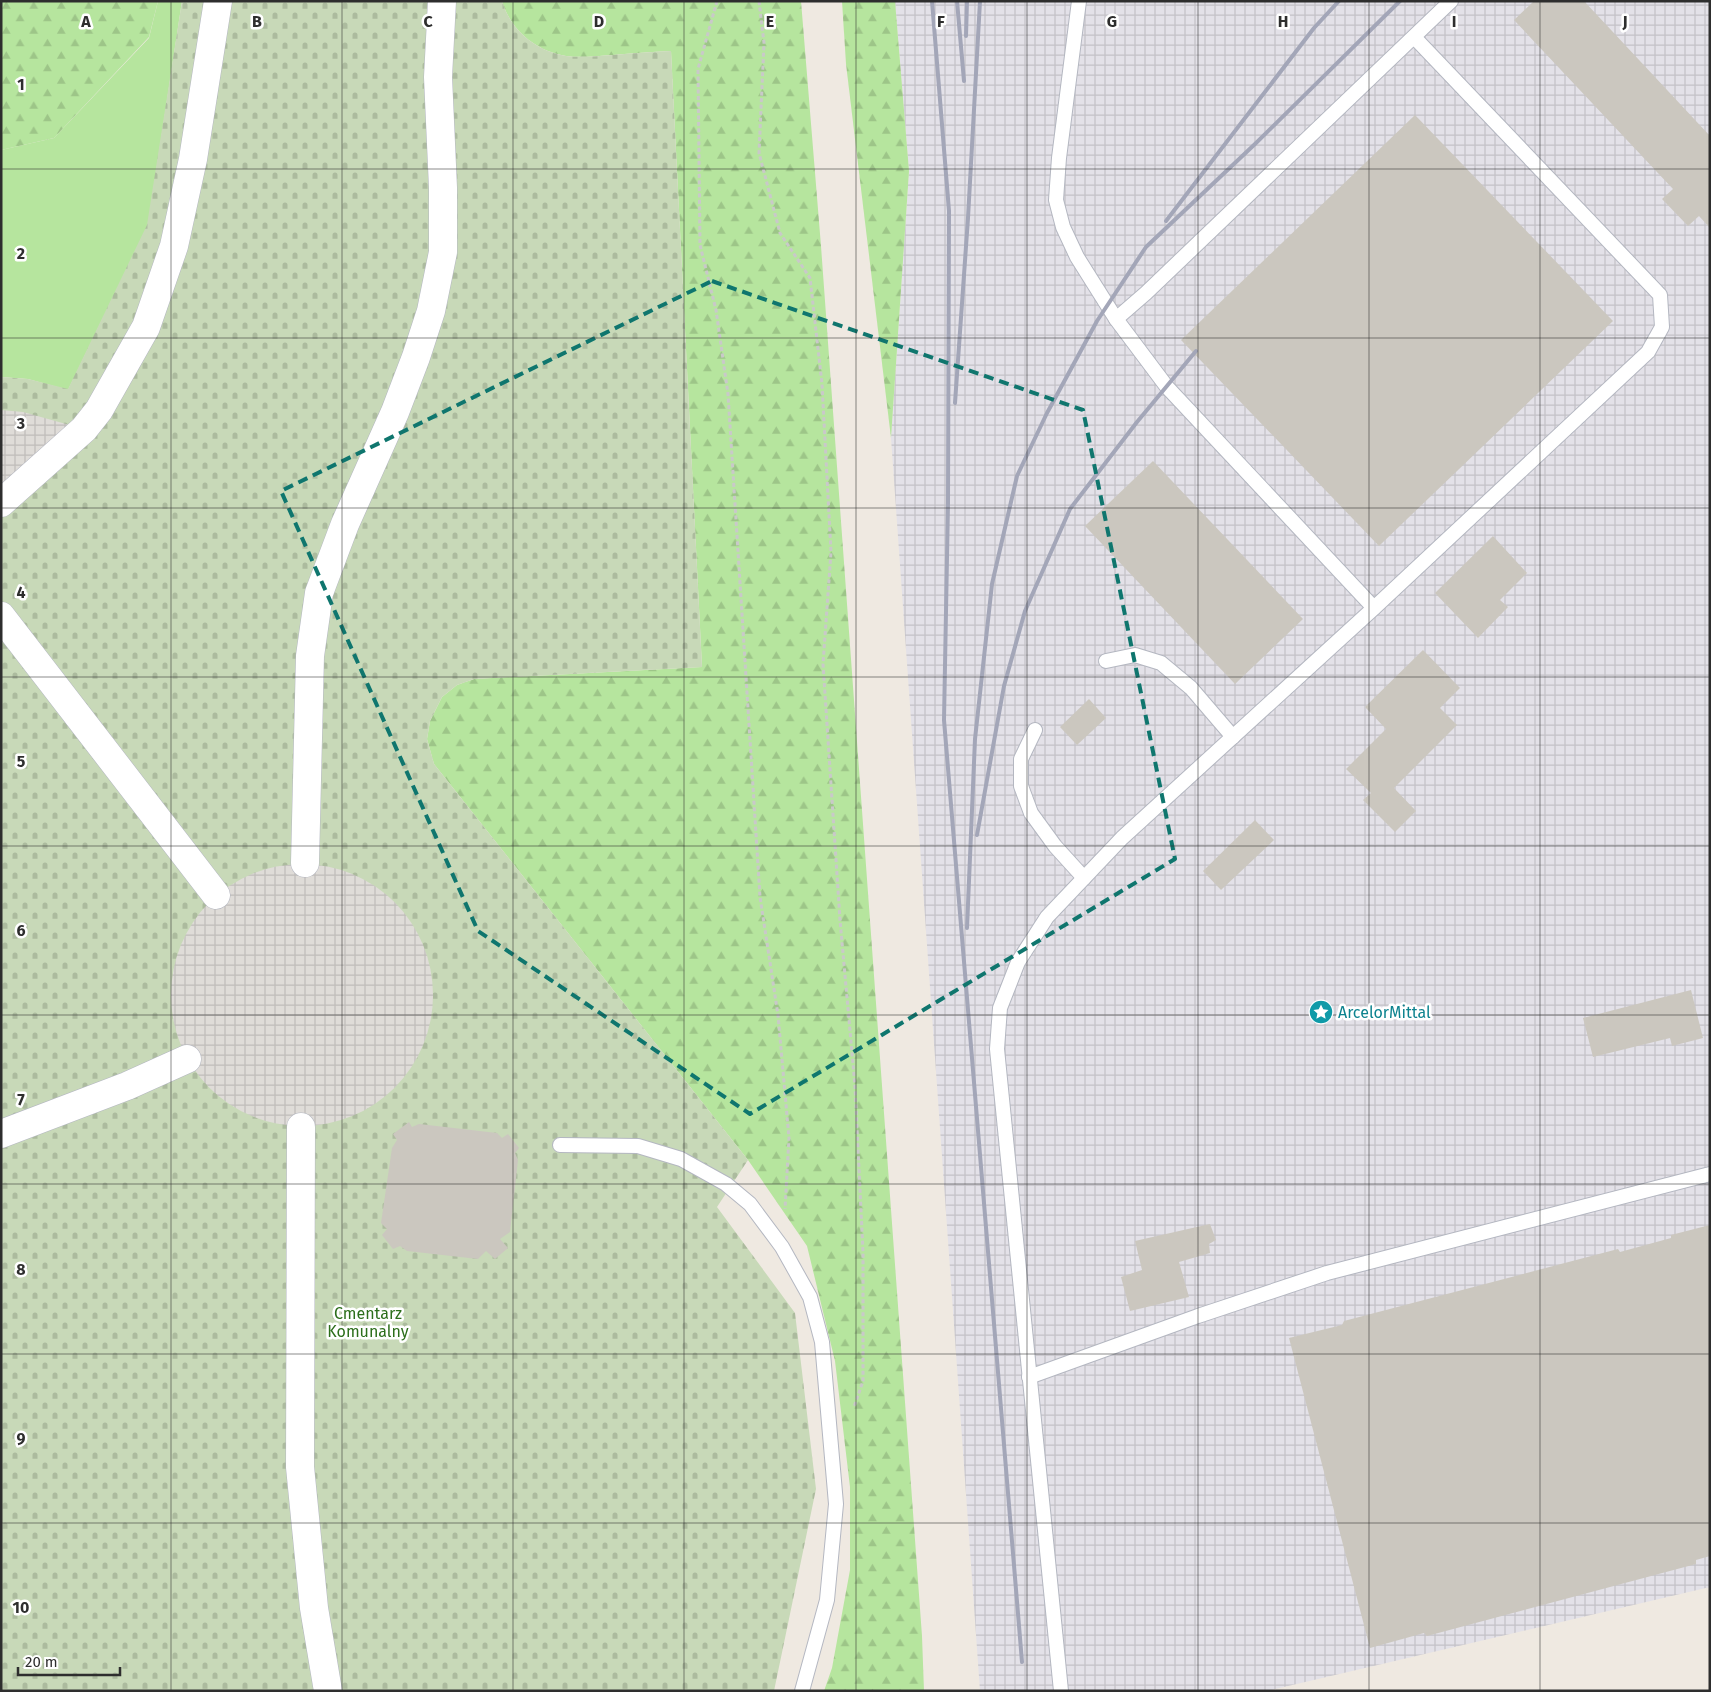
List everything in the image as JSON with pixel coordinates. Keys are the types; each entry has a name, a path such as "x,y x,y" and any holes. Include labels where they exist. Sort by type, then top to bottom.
{"street":[{"path":"1,503 84,429 99,410 146,327 174,246 193,159 218,1"},
{"path":"305,863 310,656 319,593 345,524 396,412 416,357 431,311 443,252 443,188 438,77 442,1"},
{"path":"1,616 216,895"},
{"path":"1,1134 127,1086 187,1059"},
{"path":"301,1127 300,1467 314,1608 328,1691"}],"lane":[{"path":"1079,1 1056,200 1063,227 1077,257 1116,319 1167,387 1374,608"},
{"path":"1116,319 1146,293 1451,1"},
{"path":"1061,1691 997,1049 1000,1008 1018,962 1047,917 1122,838 1374,608 1648,352 1662,327 1660,295 1414,37"},
{"path":"1106,661 1135,655 1161,663 1191,688 1233,737"},
{"path":"1035,730 1021,759 1021,786 1031,813 1055,846 1084,878"},
{"path":"560,1145 638,1146 681,1159 726,1184 750,1204 782,1247 810,1297 822,1342 836,1504 827,1600 802,1691"},
{"path":"1029,1377 1198,1316 1327,1273 1710,1174"}],"path":[{"path":"716,1 698,69 700,245 716,310 728,394 760,897 778,1016 789,1138 782,1247"},
{"path":"759,1 764,43 759,153 780,233 810,278 822,384 831,552 823,664 840,920 855,1086 863,1252 863,1381 853,1409"}],"highlighted area":[{"path":"712,281 1083,410 1175,859 750,1114 478,931 281,491"}],"shaded area":[{"name":"ArcelorMittal","path":"895,1 1710,1 1710,1587 1267,1691 980,1691 891,438 909,171"},
{"path":"1,410 23,412 84,429 1,508"},
{"path":"289,864 315,864 340,869 364,879 395,902 418,933 428,957 433,982 433,1008 428,1033 418,1057 395,1088 364,1111 340,1121 315,1126 289,1126 264,1121 240,1111 209,1088 186,1057 176,1033 171,1008 171,982 176,957 186,933 209,902 240,879 264,869"}],"green space":[{"path":"1,1 158,1 149,37 54,138 1,150"},
{"path":"158,1 182,1 148,225 68,390 28,379 1,377 1,150 54,138 149,38"},
{"name":"Cmentarz Komunalny","path":"182,1 502,1 512,22 526,38 545,50 555,53 584,57 671,51 702,667 474,679 457,685 442,697 430,721 427,739 434,764 748,1160 717,1207 795,1313 816,1489 774,1691 1,1691 1,377 28,379 68,389 147,225"},
{"path":"502,1 801,1 821,246 922,1636 924,1691 824,1691 832,1668 850,1570 850,1487 835,1361 807,1246 748,1160 434,764 427,739 430,721 442,697 457,685 474,679 702,667 671,51 583,57 555,53 545,50 526,38 512,22"},
{"path":"842,1 895,1 909,171 891,438 846,64"}],"building":[{"path":"1534,1 1584,1 1710,136 1710,228 1699,216 1688,226 1662,199 1673,189 1514,20"},
{"path":"1415,115 1613,321 1379,546 1181,340"},
{"path":"1153,461 1303,619 1235,684 1085,526"},
{"path":"1493,536 1527,573 1500,600 1508,607 1478,638 1435,593"},
{"path":"1423,650 1460,688 1440,708 1457,725 1394,788 1416,811 1395,832 1363,800 1371,793 1346,769 1386,729 1365,707"},
{"path":"1089,699 1106,718 1077,745 1060,727"},
{"path":"1255,820 1274,840 1221,890 1203,871"},
{"path":"1691,990 1703,1038 1672,1046 1670,1038 1593,1057 1583,1018"},
{"path":"409,1122 412,1127 419,1124 497,1133 502,1138 508,1134 519,1148 515,1153 518,1160 510,1232 500,1239 508,1248 495,1259 486,1251 478,1259 407,1251 400,1246 393,1249 382,1235 387,1229 381,1223 392,1148 397,1140 393,1134"},
{"path":"1210,1224 1216,1240 1209,1244 1210,1253 1179,1262 1189,1297 1130,1311 1121,1277 1142,1270 1135,1241"},
{"path":"1710,1225 1710,1556 1696,1560 1696,1564 1427,1636 1424,1633 1370,1648 1289,1338 1342,1325 1344,1321 1618,1249 1620,1252 1671,1238 1671,1235"}],"railway":[{"path":"932,1 949,211 948,503 944,720 1022,1662"},
{"path":"957,1 964,81"},
{"path":"966,36 967,1"},
{"path":"955,403 980,1"},
{"path":"1166,221 1314,28 1339,1"},
{"path":"967,928 975,739 992,584 1017,476 1047,413 1097,321 1146,247 1255,144 1400,1"},
{"path":"977,835 1004,686 1025,611 1070,509 1137,422 1196,351"}],"place":[{"name":"ArcelorMittal","path":"1321,1012"}]}
